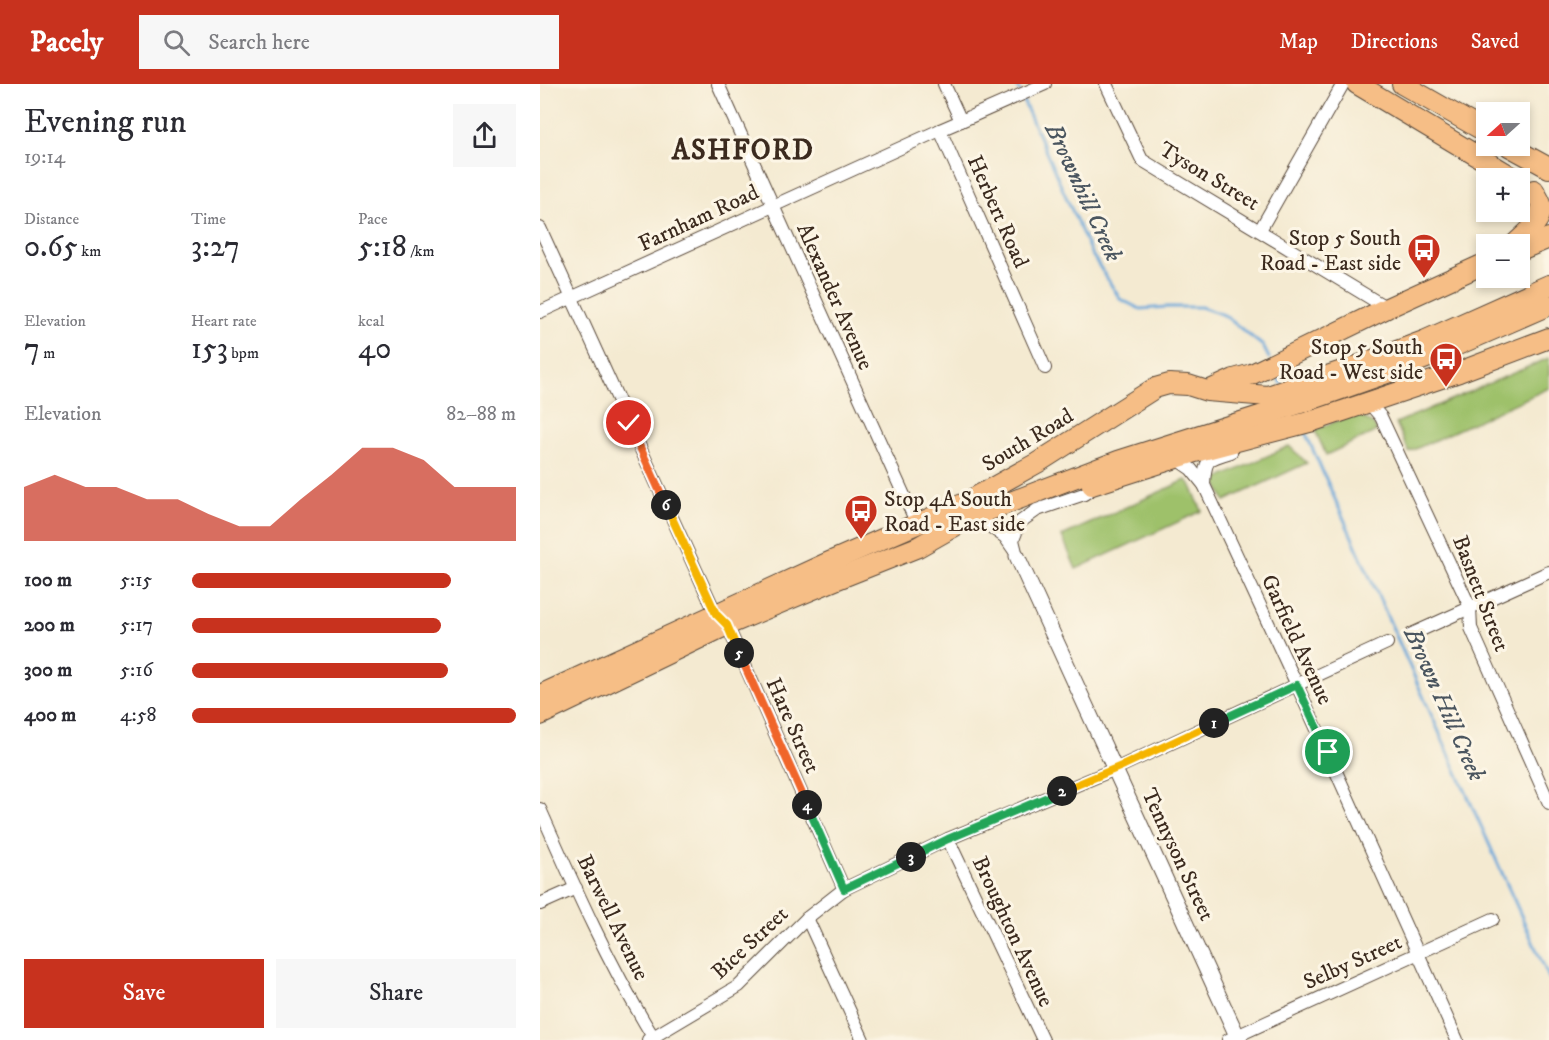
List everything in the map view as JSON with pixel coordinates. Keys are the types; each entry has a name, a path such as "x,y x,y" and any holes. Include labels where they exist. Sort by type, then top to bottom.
{"highway":[{"path":"1357,84 1497,168"},
{"path":"1402,84 1476,126"},
{"path":"1442,135 1454,114"},
{"path":"1527,156 1549,168"},
{"path":"1526,234 1541,214 1540,203 1534,190"},
{"path":"1530,246 1549,238"},
{"path":"1207,391 1290,357 1387,308 1476,268"},
{"name":"South Road","path":"540,695 722,620 918,548 969,518 1118,461 1273,412 1304,393 1354,368 1426,340 1549,285"},
{"name":"South Road","path":"1304,393 1420,360 1549,305"},
{"path":"918,548 1110,478 1175,458 1273,412 1312,421 1459,372 1549,338"},
{"name":"South Road","path":"540,715 722,620 735,604 965,503 1037,463 1155,388 1168,384 1188,385 1273,412"}],"street":[{"name":"Alexander Avenue","path":"718,84 916,524"},
{"path":"944,84 961,121"},
{"path":"940,130 1045,84"},
{"name":"Tyson Street","path":"1106,84 1142,160 1387,308"},
{"path":"1260,230 1343,84"},
{"name":"Farnham Road","path":"540,312 940,130"},
{"name":"Herbert Road","path":"940,130 1045,368"},
{"name":"Hare Street","path":"540,228 844,889"},
{"name":"Basnett Street","path":"1368,402 1381,417 1470,608 1471,628 1549,803"},
{"path":"1204,485 1204,468 1212,458 1238,450 1273,412"},
{"name":"Garfield Avenue","path":"1175,458 1191,469 1204,485 1457,1040"},
{"name":"Tennyson Street","path":"1017,556 1013,540 1020,522 1037,510 1084,494 1110,478"},
{"name":"Tennyson Street","path":"985,523 1005,537 1017,556 1235,1039"},
{"path":"1412,634 1549,572"},
{"name":"Bice Street","path":"652,1039 739,986 807,918 844,889 948,839 1114,769 1387,644"},
{"name":"Barwell Avenue","path":"540,810 619,977 652,1039"},
{"name":"Broughton Avenue","path":"948,839 1043,1040"},
{"path":"540,904 576,888"},
{"path":"807,918 863,1040"},
{"name":"Selby Street","path":"1235,1039 1493,919"}],"green space":[{"path":"1549,358 1549,388 1409,452 1396,423"},
{"path":"1356,413 1374,425 1377,431 1326,455 1315,430"},
{"path":"1289,446 1307,463 1225,501 1215,480"},
{"path":"1186,480 1202,511 1076,569 1062,536"}],"waterway":[{"name":"Brownhill Creek","path":"1016,84 1020,92"},
{"name":"Brownhill Creek","path":"1022,98 1091,253 1120,299 1140,309 1201,307 1224,315 1263,346 1269,358"},
{"name":"Brownhill Creek","path":"1275,370 1281,383"},
{"name":"Brown Hill Creek","path":"1305,432 1549,978"}],"place":[{"name":"Stop 5 South Road - East side","path":"1424,279"},
{"name":"Stop 5 South Road - West side","path":"1446,388"},
{"name":"Stop 4A South Road - East side","path":"861,540"}],"district":[{"name":"ASHFORD","path":"743,149"}],"route":[{"path":"629,423 716,614 727,625 844,889 948,839 1124,765 1297,685 1328,752"}]}
